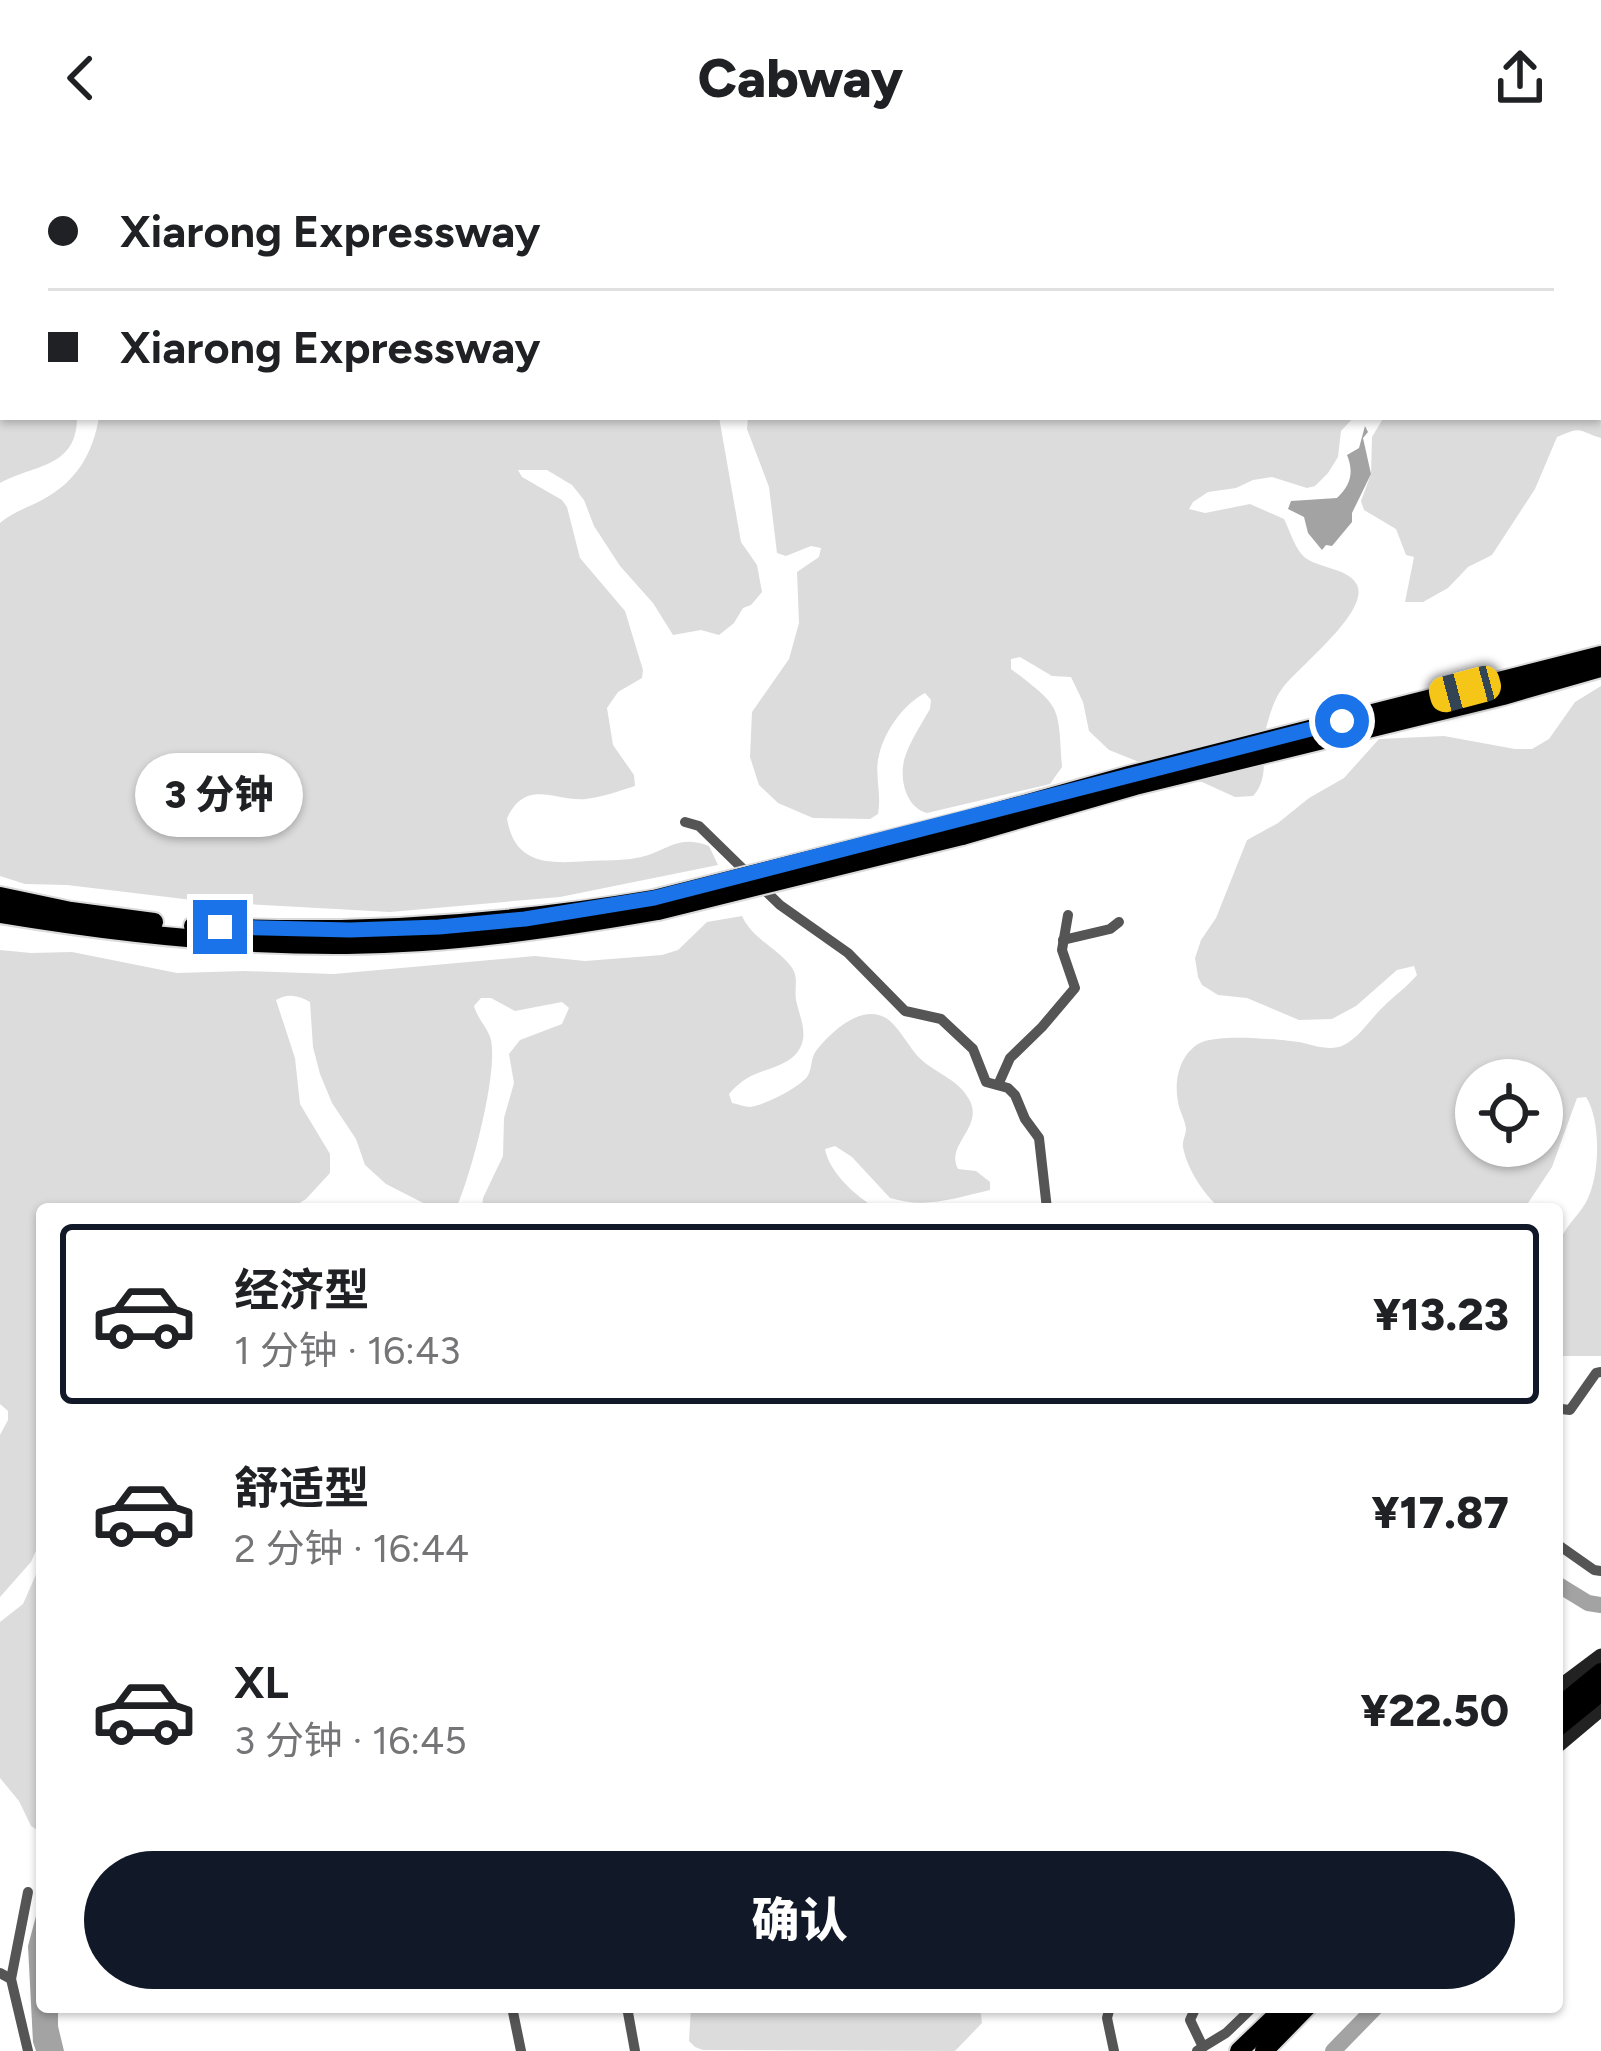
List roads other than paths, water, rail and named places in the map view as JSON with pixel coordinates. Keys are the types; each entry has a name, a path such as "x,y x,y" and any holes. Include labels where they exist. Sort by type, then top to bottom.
{"highway":[{"path":"0,914 69,926 264,944 349,945 528,932 1135,787 1601,655"},
{"path":"1430,706 1601,668"},
{"path":"0,896 92,914 267,930 439,927 656,905"},
{"path":"1563,1703 1601,1672"},
{"path":"1563,1723 1601,1692"},
{"path":"1239,2051 1279,2013"},
{"path":"1264,2051 1301,2013"}],"street":[{"path":"685,822 699,826 780,905 848,953 905,1011 941,1019 973,1049 986,1082 1015,1095 1039,1138 1046,1203"},
{"path":"998,1085 1010,1058 1075,988 1062,950 1068,915"},
{"path":"1064,940 1110,929 1119,922"},
{"path":"1563,1408 1570,1410 1601,1372"},
{"path":"1563,1548 1601,1570"},
{"path":"1563,1684 1601,1656"},
{"path":"1563,1741 1601,1709"},
{"path":"28,1892 6,1976 28,2051"},
{"path":"513,2013 520,2051"},
{"path":"628,2013 635,2051"},
{"path":"1108,2013 1114,2051"},
{"path":"1193,2013 1190,2020 1200,2049 1247,2013"}],"waterway":[{"path":"1563,1588 1601,1605"},
{"path":"1333,2051 1370,2013"}]}
